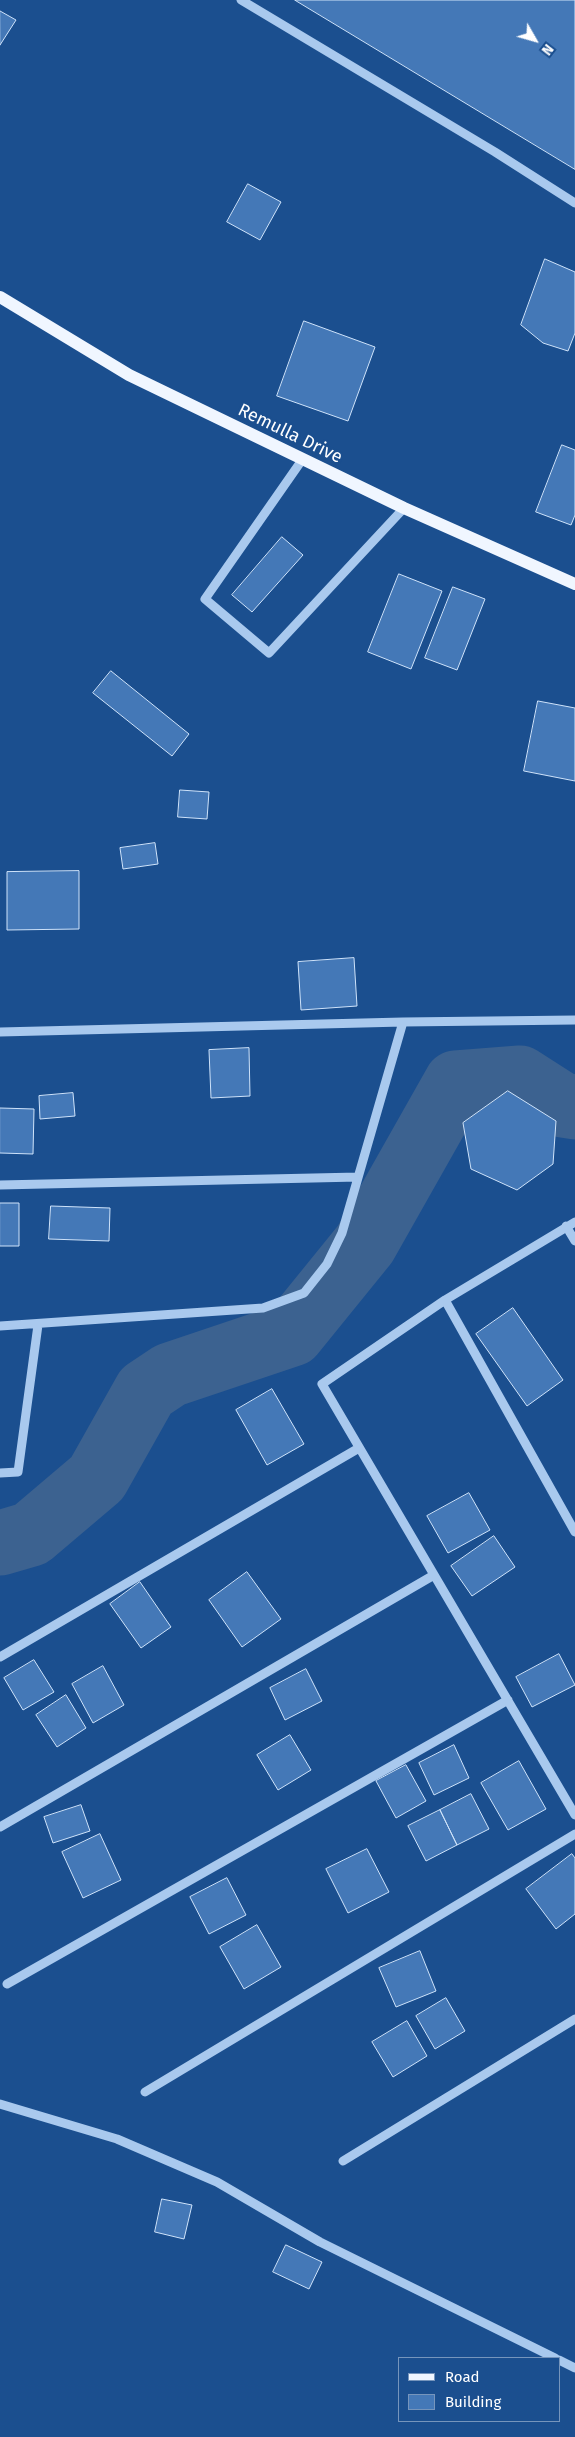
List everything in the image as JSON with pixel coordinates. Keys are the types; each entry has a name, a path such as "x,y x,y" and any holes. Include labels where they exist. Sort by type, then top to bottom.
{"main road":[{"name":"Remulla Drive","path":"0,297 129,375 404,508 575,584"}],"street":[{"path":"241,0 496,152 575,203"},
{"path":"302,460 205,599 268,653 404,508"},
{"path":"0,1032 403,1022 575,1020"},
{"path":"0,1326 38,1325 263,1308 304,1293 327,1264 342,1233 403,1022"},
{"path":"0,1185 358,1178"},
{"path":"575,1240 571,1224 445,1300 322,1384 575,1815"},
{"path":"445,1300 575,1532"},
{"path":"0,1473 18,1472 38,1325"},
{"path":"0,1656 359,1448"},
{"path":"0,1826 434,1576"},
{"path":"7,1984 508,1700"},
{"path":"145,2092 575,1834"},
{"path":"343,2161 575,2019"},
{"path":"0,2104 117,2139 217,2182 320,2242 553,2357"},
{"path":"560,2360 575,2368"}],"building":[{"path":"295,0 575,0 575,169"},
{"path":"0,11 16,20 0,45"},
{"path":"248,184 281,202 260,240 227,222"},
{"path":"545,259 575,272 575,333 568,351 543,343 521,325"},
{"path":"304,321 375,347 348,421 277,396"},
{"path":"562,445 575,450 575,515 571,525 536,512"},
{"path":"282,537 303,555 252,612 232,595"},
{"path":"399,574 442,591 411,669 368,652"},
{"path":"453,587 485,599 457,670 425,658"},
{"path":"111,671 189,734 172,756 93,693"},
{"path":"538,701 575,708 575,781 524,771"},
{"path":"180,790 209,792 207,819 178,817"},
{"path":"155,843 158,864 123,869 120,848"},
{"path":"79,871 79,929 7,930 7,872"},
{"path":"354,958 357,1006 301,1010 298,962"},
{"path":"249,1048 250,1096 211,1098 209,1050"},
{"path":"508,1091 556,1121 553,1164 517,1190 471,1169 463,1123"},
{"path":"73,1093 75,1116 40,1119 39,1096"},
{"path":"0,1108 34,1109 33,1154 0,1153"},
{"path":"0,1203 19,1203 19,1246 0,1246"},
{"path":"51,1206 110,1208 109,1241 49,1239"},
{"path":"513,1308 563,1380 527,1406 476,1334"},
{"path":"272,1389 304,1444 267,1465 236,1410"},
{"path":"469,1493 490,1530 448,1553 427,1516"},
{"path":"494,1536 515,1567 472,1596 451,1566"},
{"path":"247,1572 281,1619 242,1647 209,1600"},
{"path":"140,1582 171,1627 141,1648 110,1604"},
{"path":"559,1654 575,1685 532,1707 516,1677"},
{"path":"34,1660 54,1692 23,1710 4,1678"},
{"path":"103,1666 124,1705 93,1723 72,1684"},
{"path":"306,1669 322,1701 285,1720 270,1688"},
{"path":"66,1695 86,1728 57,1747 36,1715"},
{"path":"290,1735 311,1770 278,1790 257,1755"},
{"path":"454,1745 469,1778 434,1795 419,1763"},
{"path":"519,1761 546,1809 508,1830 481,1783"},
{"path":"406,1765 426,1801 396,1818 376,1781"},
{"path":"471,1794 489,1829 457,1845 440,1810"},
{"path":"81,1805 90,1831 53,1843 44,1817"},
{"path":"440,1810 457,1845 426,1861 408,1826"},
{"path":"100,1834 121,1880 83,1898 62,1852"},
{"path":"367,1849 389,1892 348,1913 326,1869"},
{"path":"572,1854 575,1858 575,1914 556,1929 526,1889"},
{"path":"227,1878 246,1915 209,1934 190,1897"},
{"path":"257,1925 281,1967 244,1989 220,1947"},
{"path":"420,1951 436,1991 396,2007 379,1968"},
{"path":"446,1998 465,2031 435,2049 416,2016"},
{"path":"407,2021 427,2056 393,2077 372,2042"},
{"path":"162,2199 192,2205 184,2239 155,2232"},
{"path":"286,2245 322,2262 309,2289 273,2272"}],"waterway":[{"path":"0,1543 31,1534 97,1478 146,1391 170,1375 292,1334 365,1244 456,1083 520,1078 562,1105 575,1107"}]}
